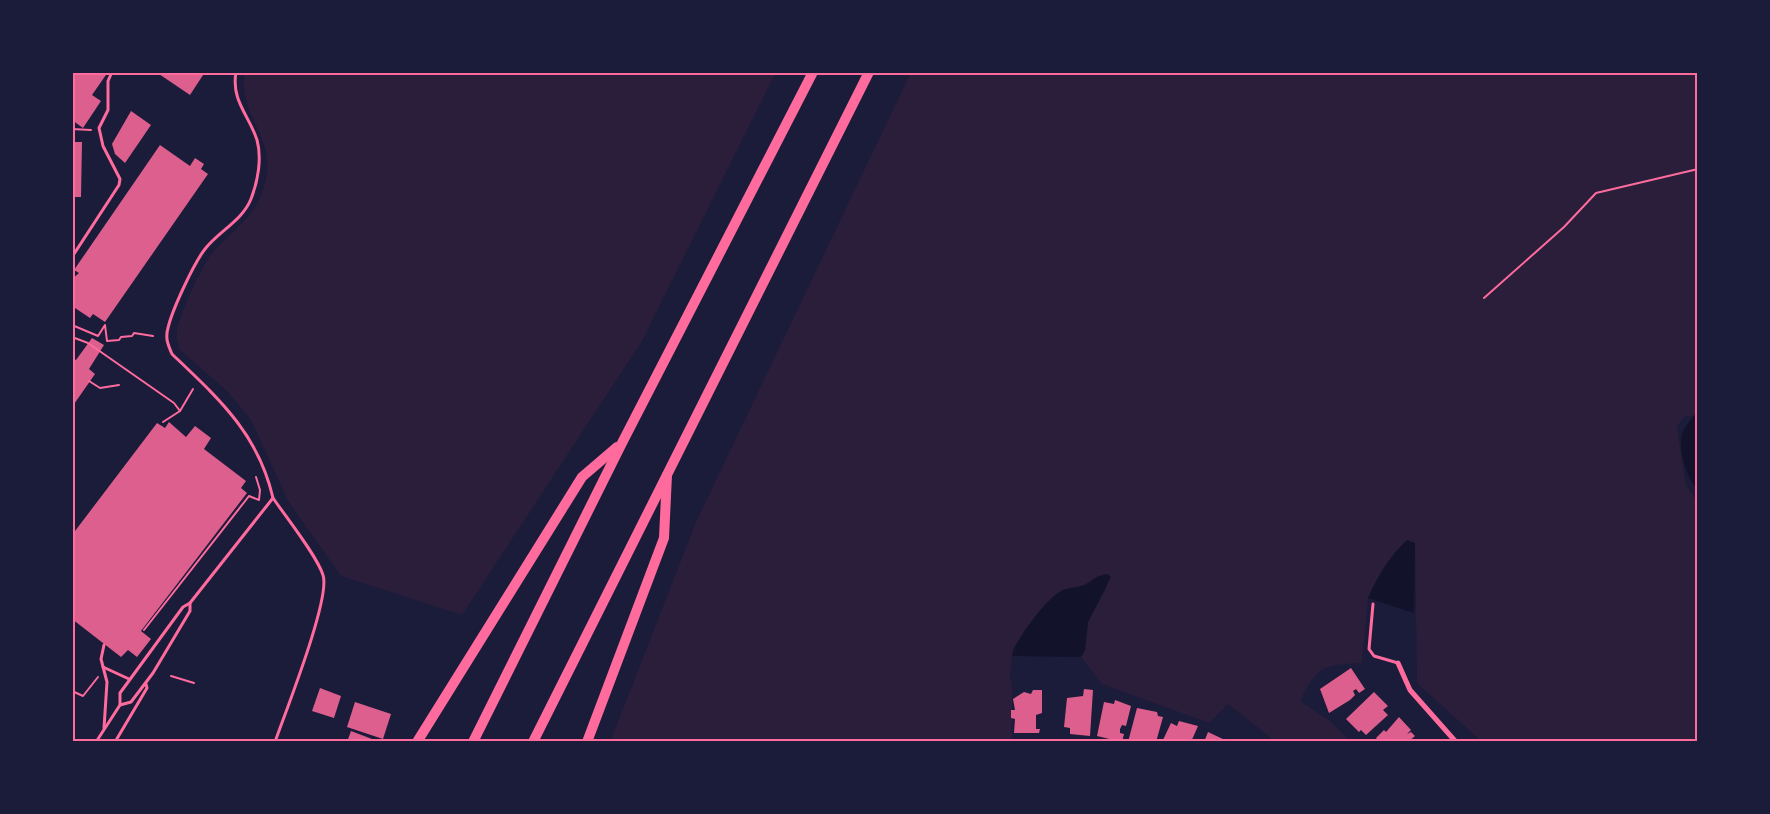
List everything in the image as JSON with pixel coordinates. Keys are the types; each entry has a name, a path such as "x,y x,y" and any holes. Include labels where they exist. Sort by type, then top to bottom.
{"highway":[{"path":"473,742 622,443 813,72"},
{"path":"533,742 870,72"},
{"path":"417,742 582,477 622,443"},
{"path":"586,742 664,538 668,470"}],"street":[{"path":"1398,663 1410,690 1456,742"}],"lane":[{"path":"72,257 119,184 120,179 99,134 99,128 108,110 108,81 112,72"},
{"path":"236,72 235,93 257,141 260,157 255,184 244,212 205,249 198,261 167,328 166,343 172,354 234,415 249,435 266,472 273,498 319,567 325,582 315,623 275,742"},
{"path":"120,705 131,702 146,682 184,620 190,603 273,498"},
{"path":"96,742 120,705 120,693 129,679 183,607 190,603"},
{"path":"1373,604 1369,649 1374,656 1398,663"},
{"path":"104,645 101,652 107,682 104,730"},
{"path":"103,667 129,679"},
{"path":"115,742 147,688 146,682"}],"path":[{"path":"72,129 87,131"},
{"path":"1484,298 1564,227 1596,193 1698,169"},
{"path":"72,324 98,336 105,325 107,341 119,340 121,337 132,336 134,333 153,336"},
{"path":"72,337 94,347 174,403 180,411"},
{"path":"89,381 100,388 119,385"},
{"path":"163,423 180,411 194,389"},
{"path":"144,630 249,496 259,500 260,490 256,477"},
{"path":"171,676 194,684"},
{"path":"72,691 83,696 98,677"}],"shaded area":[{"path":"245,72 776,72 642,341 462,615 341,576 288,501 251,420 226,390 179,349 177,330 198,277 209,257 252,212 267,176 264,144 247,103 244,88"},
{"path":"911,72 1698,72 1698,417 1685,416 1677,426 1685,482 1698,504 1698,742 1482,742 1417,683 1415,544 1368,598 1362,663 1330,666 1323,669 1312,680 1300,701 1330,721 1351,742 1276,742 1228,704 1209,723 1102,684 1081,657 1085,650 1088,622 1106,589 1099,575 1086,585 1063,590 1036,618 1013,648 1010,676 1012,742 610,742 696,522"},
{"path":"1698,413 1698,489 1687,471 1681,448 1683,431"},
{"path":"1407,540 1415,543 1414,613 1368,598 1384,567"},
{"path":"1107,574 1111,577 1088,622 1085,650 1081,657 1012,656 1019,640 1041,609 1057,594"}],"building":[{"path":"72,72 108,72 92,95 101,101 83,128 72,120"},
{"path":"156,72 205,72 190,95"},
{"path":"131,111 151,125 125,163 115,154 112,144"},
{"path":"72,142 82,142 81,197 72,197"},
{"path":"160,145 190,166 195,158 204,164 201,169 208,174 105,322 93,314 90,318 72,306 72,279 79,273 74,270"},
{"path":"92,338 104,345 89,369 95,374 72,407 72,358 76,360"},
{"path":"169,422 186,437 195,426 211,438 204,449 246,481 241,488 247,493 141,631 151,639 137,657 128,650 121,657 72,619 72,535 157,423 165,428"},
{"path":"1351,668 1365,689 1359,693 1356,689 1353,691 1355,695 1350,700 1329,713 1320,689"},
{"path":"320,688 341,696 334,718 312,711"},
{"path":"1084,689 1093,690 1090,736 1070,734 1070,728 1064,727 1067,698 1083,696"},
{"path":"1033,690 1042,690 1042,713 1036,715 1036,729 1040,729 1039,733 1014,733 1015,719 1011,718 1011,710 1015,710 1013,699 1024,692 1031,694"},
{"path":"1374,692 1388,706 1383,710 1388,715 1366,735 1361,730 1359,732 1346,719"},
{"path":"1115,700 1131,706 1126,726 1122,725 1120,729 1120,733 1124,734 1122,742 1097,736 1104,702 1114,704"},
{"path":"355,702 391,714 383,739 347,727"},
{"path":"1137,708 1157,712 1158,716 1163,717 1156,742 1128,742"},
{"path":"1399,717 1411,730 1407,734 1411,732 1415,736 1408,742 1379,742 1376,738 1384,730 1386,732"},
{"path":"1179,721 1198,726 1191,742 1162,742 1171,723 1177,726"},
{"path":"351,731 372,739 371,742 347,742"},
{"path":"1208,732 1225,740 1225,742 1204,742"}]}
